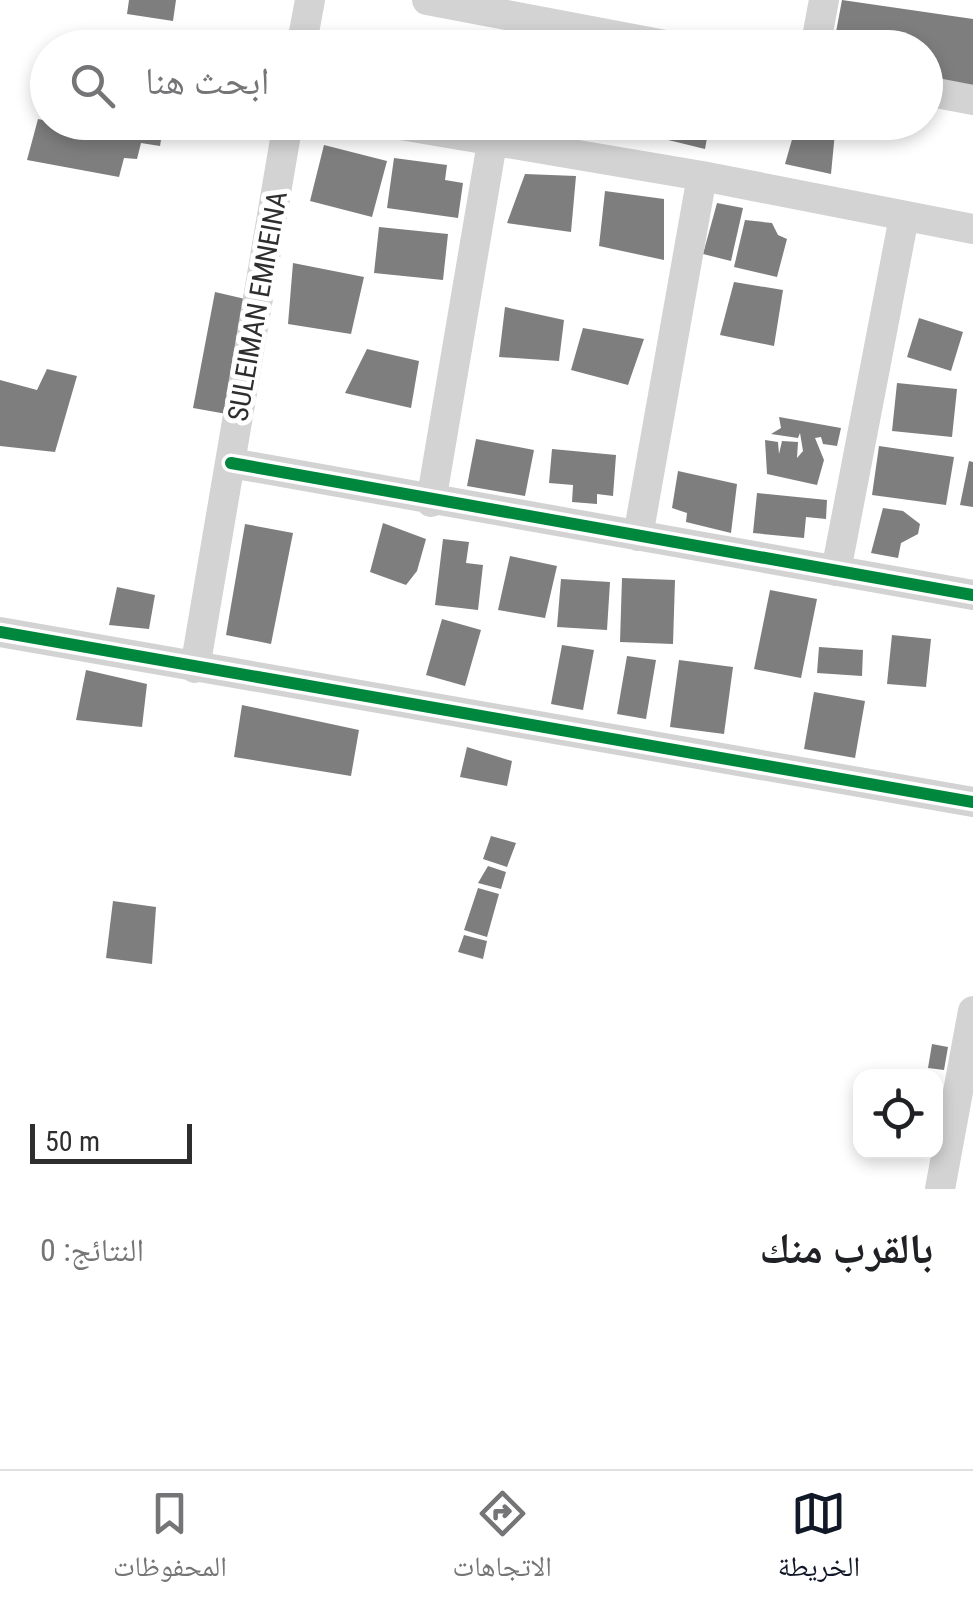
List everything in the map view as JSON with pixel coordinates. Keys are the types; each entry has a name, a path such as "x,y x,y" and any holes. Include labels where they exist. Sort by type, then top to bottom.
{"street":[{"path":"305,30 310,0"},
{"path":"427,0 484,5 599,30"},
{"path":"819,30 824,0"},
{"path":"943,95 973,100"},
{"name":"SULEIMAN EMNEINA","path":"195,668 285,140"},
{"path":"481,140 702,176 973,229"},
{"path":"431,502 492,142"},
{"path":"638,536 702,176"},
{"path":"836,571 904,217"},
{"path":"231,462 431,502 973,595"},
{"path":"0,632 973,802"},
{"path":"940,1189 973,1010"}],"building":[{"path":"129,0 176,0 173,21 127,14"},
{"path":"842,0 973,19 973,86 943,80 943,30 836,30"},
{"path":"32,140 161,140 160,146 141,143 137,159 124,158 119,177 27,160"},
{"path":"668,140 707,140 705,149"},
{"path":"792,140 834,140 831,174 785,164"},
{"path":"324,145 387,161 372,217 310,201"},
{"path":"394,158 447,165 445,180 463,183 458,218 387,208"},
{"path":"525,174 576,176 571,232 507,223"},
{"path":"605,191 664,199 664,260 599,246"},
{"path":"717,203 743,208 731,261 703,254"},
{"path":"745,220 772,223 778,235 787,239 777,277 734,267"},
{"path":"379,227 448,234 443,280 374,273"},
{"path":"293,263 364,277 351,334 288,324"},
{"path":"734,282 783,290 774,346 720,335"},
{"path":"215,292 258,302 238,416 193,408"},
{"path":"505,307 564,320 559,361 499,357"},
{"path":"919,318 963,332 951,371 907,357"},
{"path":"583,328 644,339 628,385 571,370"},
{"path":"367,349 419,361 411,408 345,393"},
{"path":"47,369 77,376 55,452 0,446 0,380 37,390"},
{"path":"897,383 957,389 952,437 892,431"},
{"path":"779,417 841,428 837,446 815,438 824,460 817,485 767,474 765,440 778,442 779,454 782,441 798,442 797,458 803,451 800,433 798,438 771,434 781,428"},
{"path":"476,439 534,450 525,496 467,486"},
{"path":"879,446 954,457 946,505 872,495"},
{"path":"552,449 616,455 613,496 597,494 597,504 572,502 573,485 549,483"},
{"path":"969,461 973,462 973,507 960,505"},
{"path":"678,471 737,484 731,533 686,522 687,513 672,508"},
{"path":"757,493 827,500 826,519 806,517 804,538 753,533"},
{"path":"883,508 903,511 920,524 918,534 901,543 898,558 871,553"},
{"path":"383,523 426,539 417,571 406,585 370,572"},
{"path":"245,524 293,533 271,644 226,635"},
{"path":"443,539 469,542 466,563 483,565 478,610 435,605"},
{"path":"510,556 557,566 545,618 498,610"},
{"path":"622,578 675,580 673,644 620,642"},
{"path":"561,579 610,582 607,630 557,627"},
{"path":"117,587 155,595 149,629 109,625"},
{"path":"770,590 817,599 801,678 754,669"},
{"path":"442,619 481,630 465,686 426,675"},
{"path":"892,635 931,639 926,687 887,684"},
{"path":"562,645 594,650 583,710 551,704"},
{"path":"819,647 863,650 862,676 817,673"},
{"path":"627,656 656,660 646,719 617,714"},
{"path":"679,660 733,667 724,734 670,727"},
{"path":"86,670 147,684 142,727 76,720"},
{"path":"814,692 865,701 855,758 804,749"},
{"path":"242,705 359,730 351,776 234,757"},
{"path":"467,747 512,761 507,786 460,777"},
{"path":"491,836 516,843 507,867 483,859"},
{"path":"488,866 506,872 501,889 478,883"},
{"path":"478,888 499,894 487,937 464,930"},
{"path":"113,901 156,907 152,964 106,958"},
{"path":"464,935 487,941 483,959 458,952"},
{"path":"932,1044 948,1047 944,1070 928,1068"}],"cycle path":[{"path":"231,463 973,595"},
{"path":"0,632 973,802"}]}
